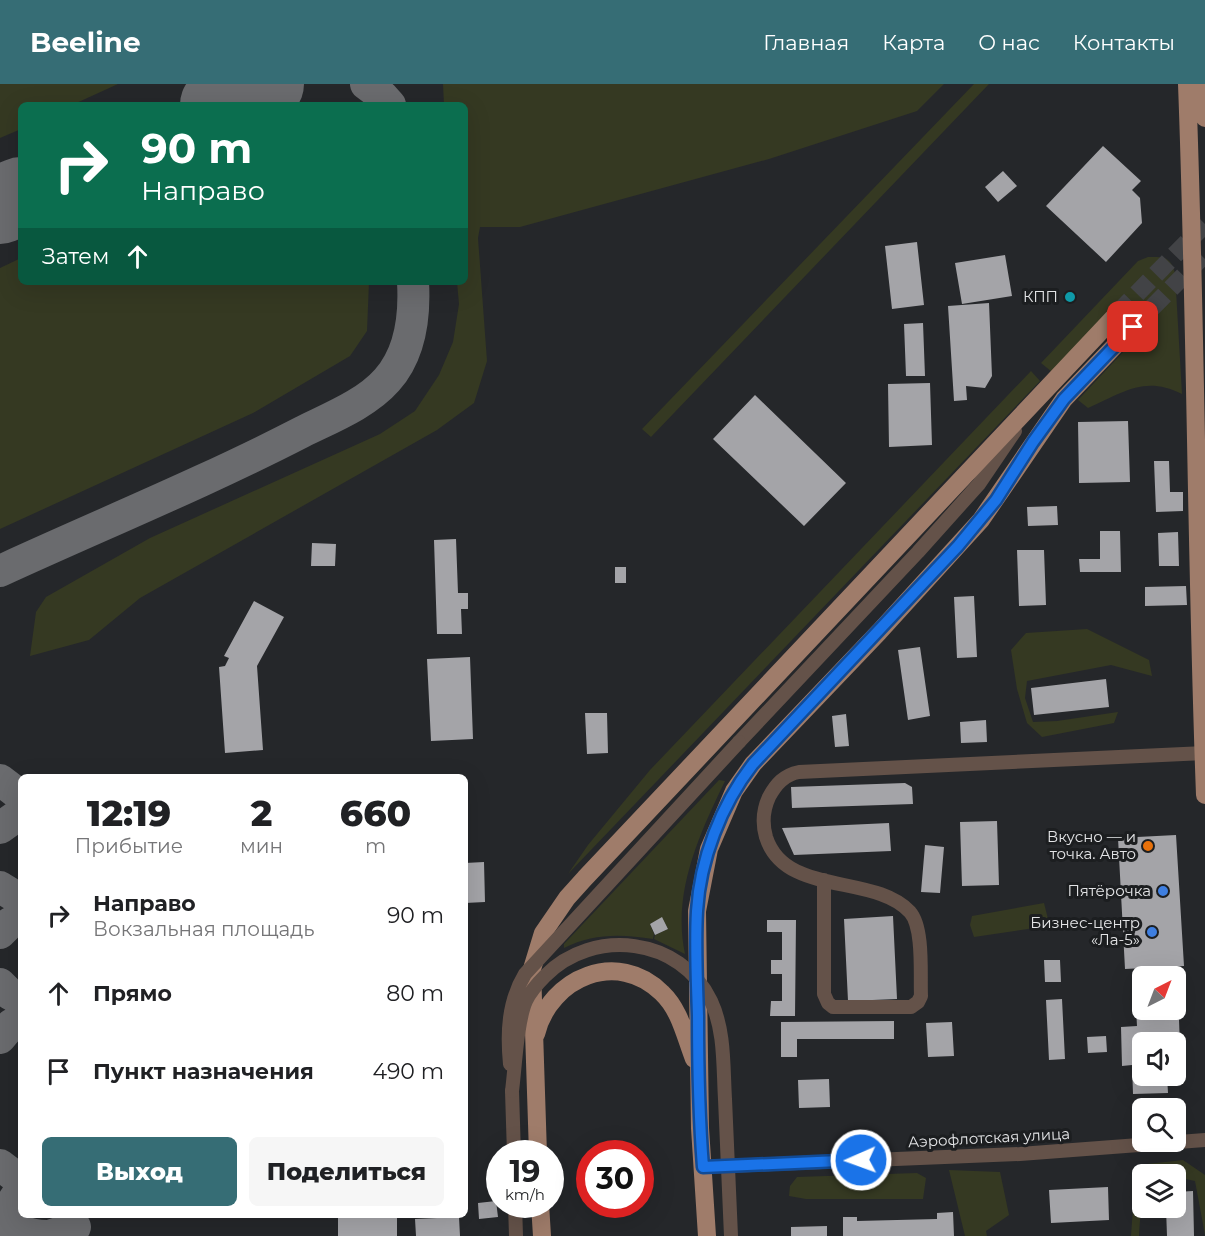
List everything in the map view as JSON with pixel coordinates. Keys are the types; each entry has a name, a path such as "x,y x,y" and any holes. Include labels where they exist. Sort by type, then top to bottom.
{"main road":[{"path":"1187,84 1193,258 1199,631 1205,795"},
{"path":"1204,84 1205,118"},
{"path":"537,1140 532,969 543,933 553,916 585,878 1118,314"},
{"path":"707,1236 699,1072 698,900 710,849 734,791 753,764 879,632 981,520 1064,399 1133,327"},
{"path":"534,1072 537,1030 555,997 568,985 583,976 615,971 644,979 668,999 677,1014 699,1072"},
{"path":"541,1218 542,1236"}],"street":[{"path":"514,1140 509,1028 513,1000 525,974 979,484 1037,400"},
{"path":"824,880 824,994 828,1003 833,1007 911,1007 918,1002 921,996 918,930 912,915 903,905 888,896 824,880 812,878 789,866 774,853 766,838 764,820 767,802 776,785 789,774 821,771 1204,753"},
{"path":"512,1091 526,1001 540,981 562,961 590,948 622,944 652,950 681,965 703,987 720,1024 731,1236"},
{"name":"Аэрофлотская улица","path":"703,1167 1020,1154 1205,1140"},
{"path":"515,1218 516,1236"}],"green space":[{"path":"0,84 118,84 79,102 18,102 18,130 0,138"},
{"path":"443,84 944,84 917,111 769,159 520,227 480,227 478,238 487,361 474,403 437,430 140,598 89,640 30,656 36,612 46,597 150,538 380,434 415,411 439,375 453,342 459,304 457,285 468,285 468,102 444,102"},
{"path":"974,84 989,84 651,437 642,429"},
{"path":"1148,257 1168,260 1175,273 1182,394 1156,386 1145,386 1123,392 1088,408 1078,400 1140,334 1113,309 1052,372 1041,363 1138,261"},
{"path":"18,259 18,285 369,285 367,331 350,356 253,413 0,529 0,268"},
{"path":"1031,371 1040,381 568,874 588,845 650,770"},
{"path":"1087,629 1149,660 1152,676 1111,665 1027,681 1025,698 1033,722 1057,721 1118,712 1114,723 1042,737 1027,723 1017,689 1011,650 1026,633"},
{"path":"719,780 725,781 697,843 685,887 682,931 685,954 654,939 655,935 668,929 662,918 650,924 654,934 653,939 630,936 597,937 564,948 564,944"},
{"path":"1044,903 1048,919 1041,927 974,937 970,925 972,916"},
{"path":"1183,1160 1205,1175 1205,1235 1195,1181 1186,1179 1186,1164 1147,1164"},
{"path":"949,1170 1000,1172 1009,1215 986,1231 987,1236 965,1236"},
{"path":"917,1173 926,1178 923,1199 806,1199 789,1196 790,1186 797,1177"},
{"path":"1132,1218 1141,1218 1139,1236 1131,1236"}],"building":[{"path":"1103,146 1141,181 1132,190 1140,198 1142,223 1106,262 1046,206"},
{"path":"1003,171 1017,186 998,202 985,187"},
{"path":"917,242 924,305 892,309 885,246"},
{"path":"1005,255 1012,296 962,304 955,263"},
{"path":"989,303 992,376 985,388 966,386 967,400 954,401 948,306"},
{"path":"923,323 925,376 906,376 904,324"},
{"path":"930,383 932,445 889,447 888,384"},
{"path":"755,395 846,483 804,526 713,439"},
{"path":"1128,421 1130,482 1079,483 1078,422"},
{"path":"1154,461 1169,461 1170,492 1183,492 1183,511 1156,512"},
{"path":"1057,506 1058,525 1028,526 1027,507"},
{"path":"1100,531 1120,531 1121,572 1080,572 1079,559 1100,559"},
{"path":"1178,532 1179,566 1159,566 1158,533"},
{"path":"456,539 458,593 468,593 468,609 461,609 462,634 437,634 434,540"},
{"path":"312,543 336,544 335,566 311,566"},
{"path":"1017,550 1044,550 1046,605 1019,606"},
{"path":"615,567 626,567 626,583 615,583"},
{"path":"1186,586 1187,605 1145,606 1145,587"},
{"path":"974,596 977,657 957,658 954,597"},
{"path":"254,601 284,617 257,666 263,750 225,753 219,667 225,666 229,658 224,656"},
{"path":"920,647 930,716 908,720 898,650"},
{"path":"470,657 473,739 431,741 427,659"},
{"path":"1106,679 1109,707 1034,715 1031,688"},
{"path":"585,713 607,713 608,753 587,754"},
{"path":"846,714 849,746 835,747 832,716"},
{"path":"986,720 987,742 961,743 960,722"},
{"path":"905,783 912,787 913,804 792,808 791,787"},
{"path":"997,821 999,885 962,886 960,822"},
{"path":"889,823 891,851 794,855 782,828"},
{"name":"Бизнес-центр «Ла-5»","path":"1176,835 1184,966 1132,966 1132,969 1125,969 1118,838"},
{"path":"925,845 944,847 940,893 921,892"},
{"path":"484,862 485,902 468,903 468,863"},
{"path":"893,916 897,999 848,1001 844,919"},
{"path":"662,917 668,929 655,935 650,924"},
{"path":"767,920 796,920 795,1016 770,1016 771,1001 782,1001 782,974 771,974 771,960 782,960 782,932 767,932"},
{"path":"1044,960 1060,960 1061,982 1045,982"},
{"path":"1062,999 1065,1059 1049,1060 1046,1000"},
{"path":"1137,1020 1179,1020 1179,1032 1132,1032 1132,1065 1122,1066 1121,1027 1137,1026"},
{"path":"894,1021 894,1039 797,1039 797,1057 781,1057 781,1022"},
{"path":"952,1022 954,1056 928,1057 926,1023"},
{"path":"1106,1036 1107,1052 1088,1053 1087,1037"},
{"path":"829,1079 830,1107 799,1108 798,1080"},
{"path":"1133,1086 1168,1086 1168,1093 1133,1094"},
{"path":"1108,1187 1109,1220 1051,1223 1049,1190"},
{"path":"1186,1191 1193,1191 1194,1236 1167,1236 1166,1218 1186,1218"},
{"path":"486,1202 486,1218 488,1218 479,1219 478,1203"},
{"path":"953,1212 954,1236 843,1236 843,1217 857,1217 857,1221 937,1219 937,1213"},
{"path":"338,1218 397,1218 397,1236 338,1236"},
{"path":"459,1218 460,1236 416,1236 415,1219"},
{"path":"827,1226 827,1236 791,1236 791,1227"}],"taxiway":[{"path":"366,84 387,102"},
{"path":"0,571 227,469 336,416 369,396 387,380 406,346 412,321 413,285"},
{"path":"0,780 18,794"},
{"path":"0,828 18,815"},
{"path":"0,887 18,898"},
{"path":"0,933 18,919"},
{"path":"0,984 18,998"},
{"path":"0,1038 18,1021"},
{"path":"0,1165 18,1179"},
{"path":"0,1228 18,1194"},
{"path":"0,1215 21,1231 47,1236"},
{"path":"49,1236 75,1227"}],"runway":[{"path":"226,102 265,84"},
{"path":"0,205 18,197"}],"tunnel":[{"path":"1118,313 1205,224"},
{"path":"1133,327 1205,254"}],"place":[{"name":"КПП","path":"1070,297"},
{"name":"Вкусно — и точка. Авто","path":"1148,846"},
{"name":"Пятёрочка","path":"1163,891"},
{"name":"Бизнес-центр «Ла-5»","path":"1152,932"}],"route":[{"path":"861,1160 703,1167 700,1124 697,923 698,900 710,849 742,777 981,520 1064,399 1133,327"}]}
